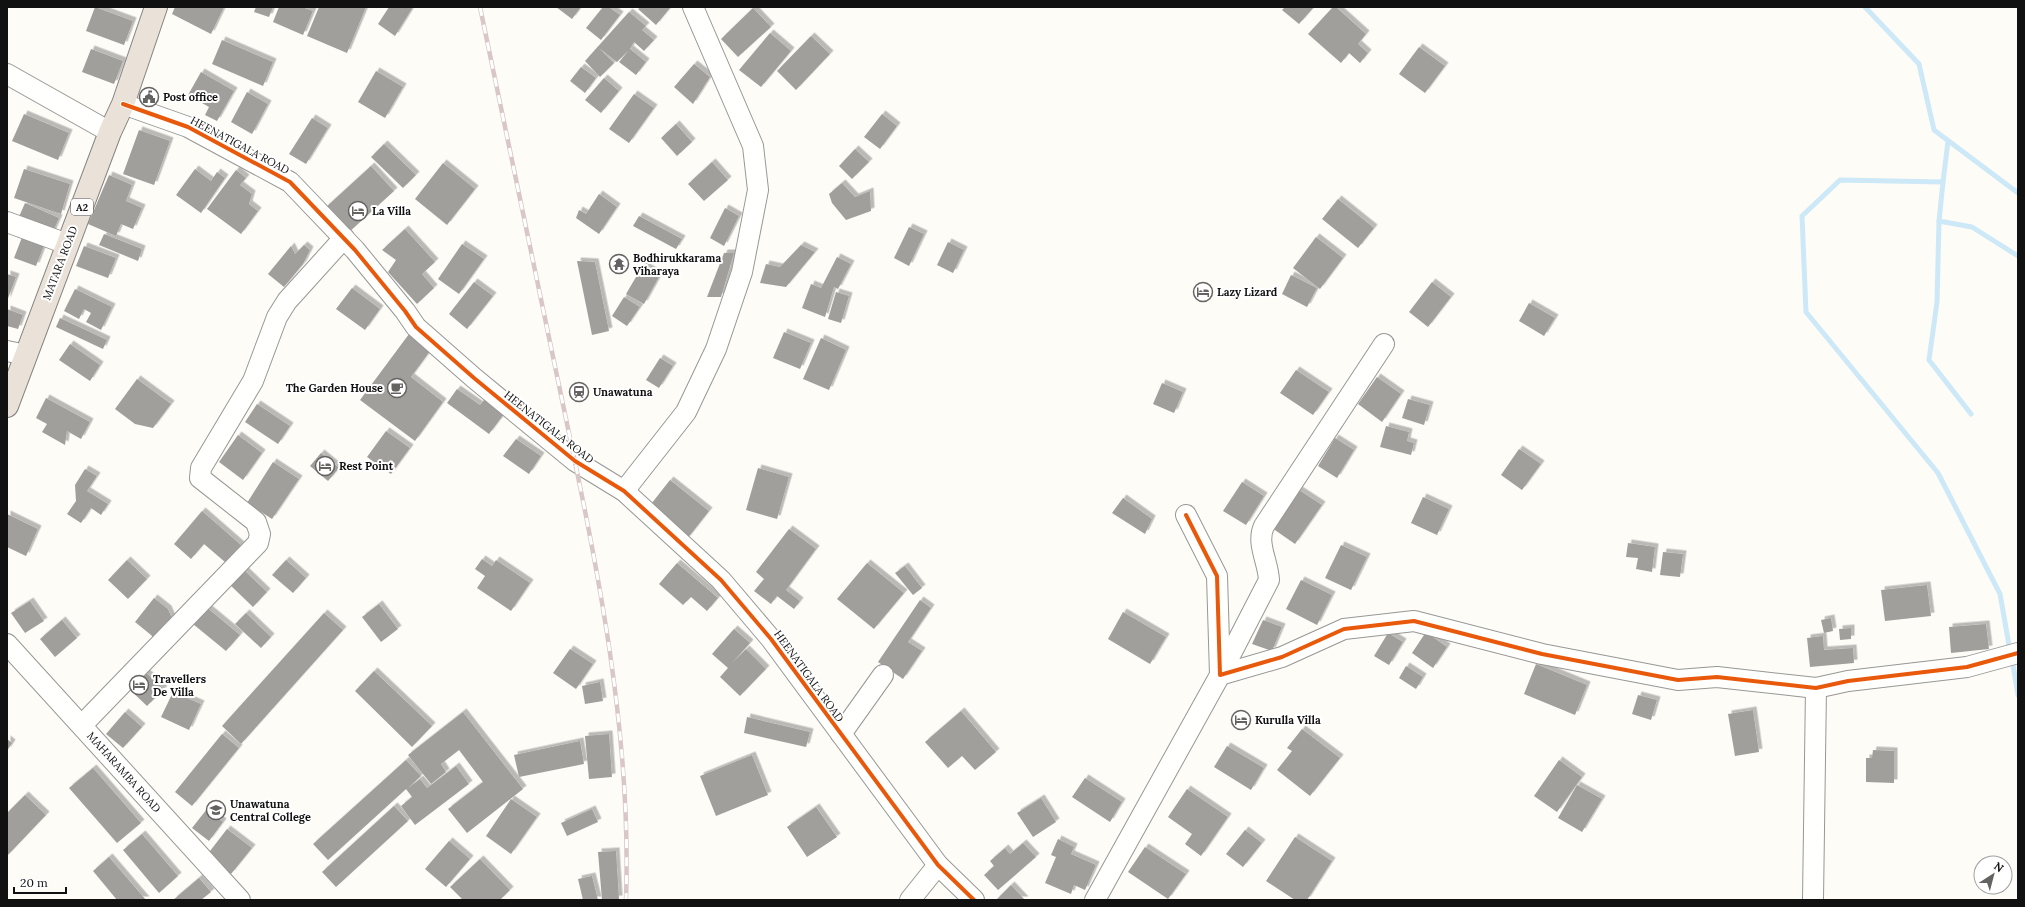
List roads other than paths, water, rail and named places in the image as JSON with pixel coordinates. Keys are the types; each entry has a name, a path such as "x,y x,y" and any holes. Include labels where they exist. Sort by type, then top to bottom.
{"highway":[{"name":"MATARA ROAD","path":"7,406 16,353 67,244 110,132 123,104 156,7"}],"street":[{"path":"624,491 686,412 716,349 742,272 758,190 753,146 693,7"},
{"path":"7,74 110,132"},
{"name":"HEENATIGALA ROAD","path":"123,104 188,127 290,182 344,238 405,311 416,327 474,378 575,461 624,491 720,580 771,639 938,865 974,900"},
{"path":"7,222 67,244"},
{"path":"82,725 258,543 260,534 256,522 200,478 201,468 253,381 277,317 287,301 344,238"},
{"path":"1095,900 1220,675 1269,580 1269,566 1263,550 1260,534 1264,526 1384,344"},
{"path":"1186,515 1217,576 1220,675"},
{"path":"1220,675 1282,657 1344,629 1414,621 1542,654 1678,680 1717,677 1816,688 1848,681 1967,667 2018,653"},
{"name":"MAHARAMBA ROAD","path":"7,644 240,900"},
{"path":"841,734 883,675"},
{"path":"1813,900 1816,688"},
{"path":"910,900 938,865"}],"waterway":[{"path":"1865,7 1919,64 1934,130 2018,193"},
{"path":"1948,141 1943,182 1840,180 1802,216 1806,312 1938,473 2000,594 2010,651"},
{"path":"1943,182 1939,221 1937,302 1929,360 1971,414"},
{"path":"1939,221 1972,227 2018,256"},
{"path":"2012,659 2018,695"}],"railway":[{"path":"480,7 599,583 609,646 623,772 626,836 626,900"}],"place":[{"name":"Post office","path":"149,97"},
{"name":"La Villa","path":"358,211"},
{"name":"Bodhirukkarama Viharaya","path":"619,264"},
{"name":"Lazy Lizard","path":"1203,292"},
{"name":"The Garden House","path":"397,388"},
{"name":"Unawatuna","path":"579,392"},
{"name":"Rest Point","path":"325,466"},
{"name":"Travellers De Villa","path":"139,685"},
{"name":"Kurulla Villa","path":"1241,720"},
{"name":"Unawatuna Central College","path":"216,810"}]}
